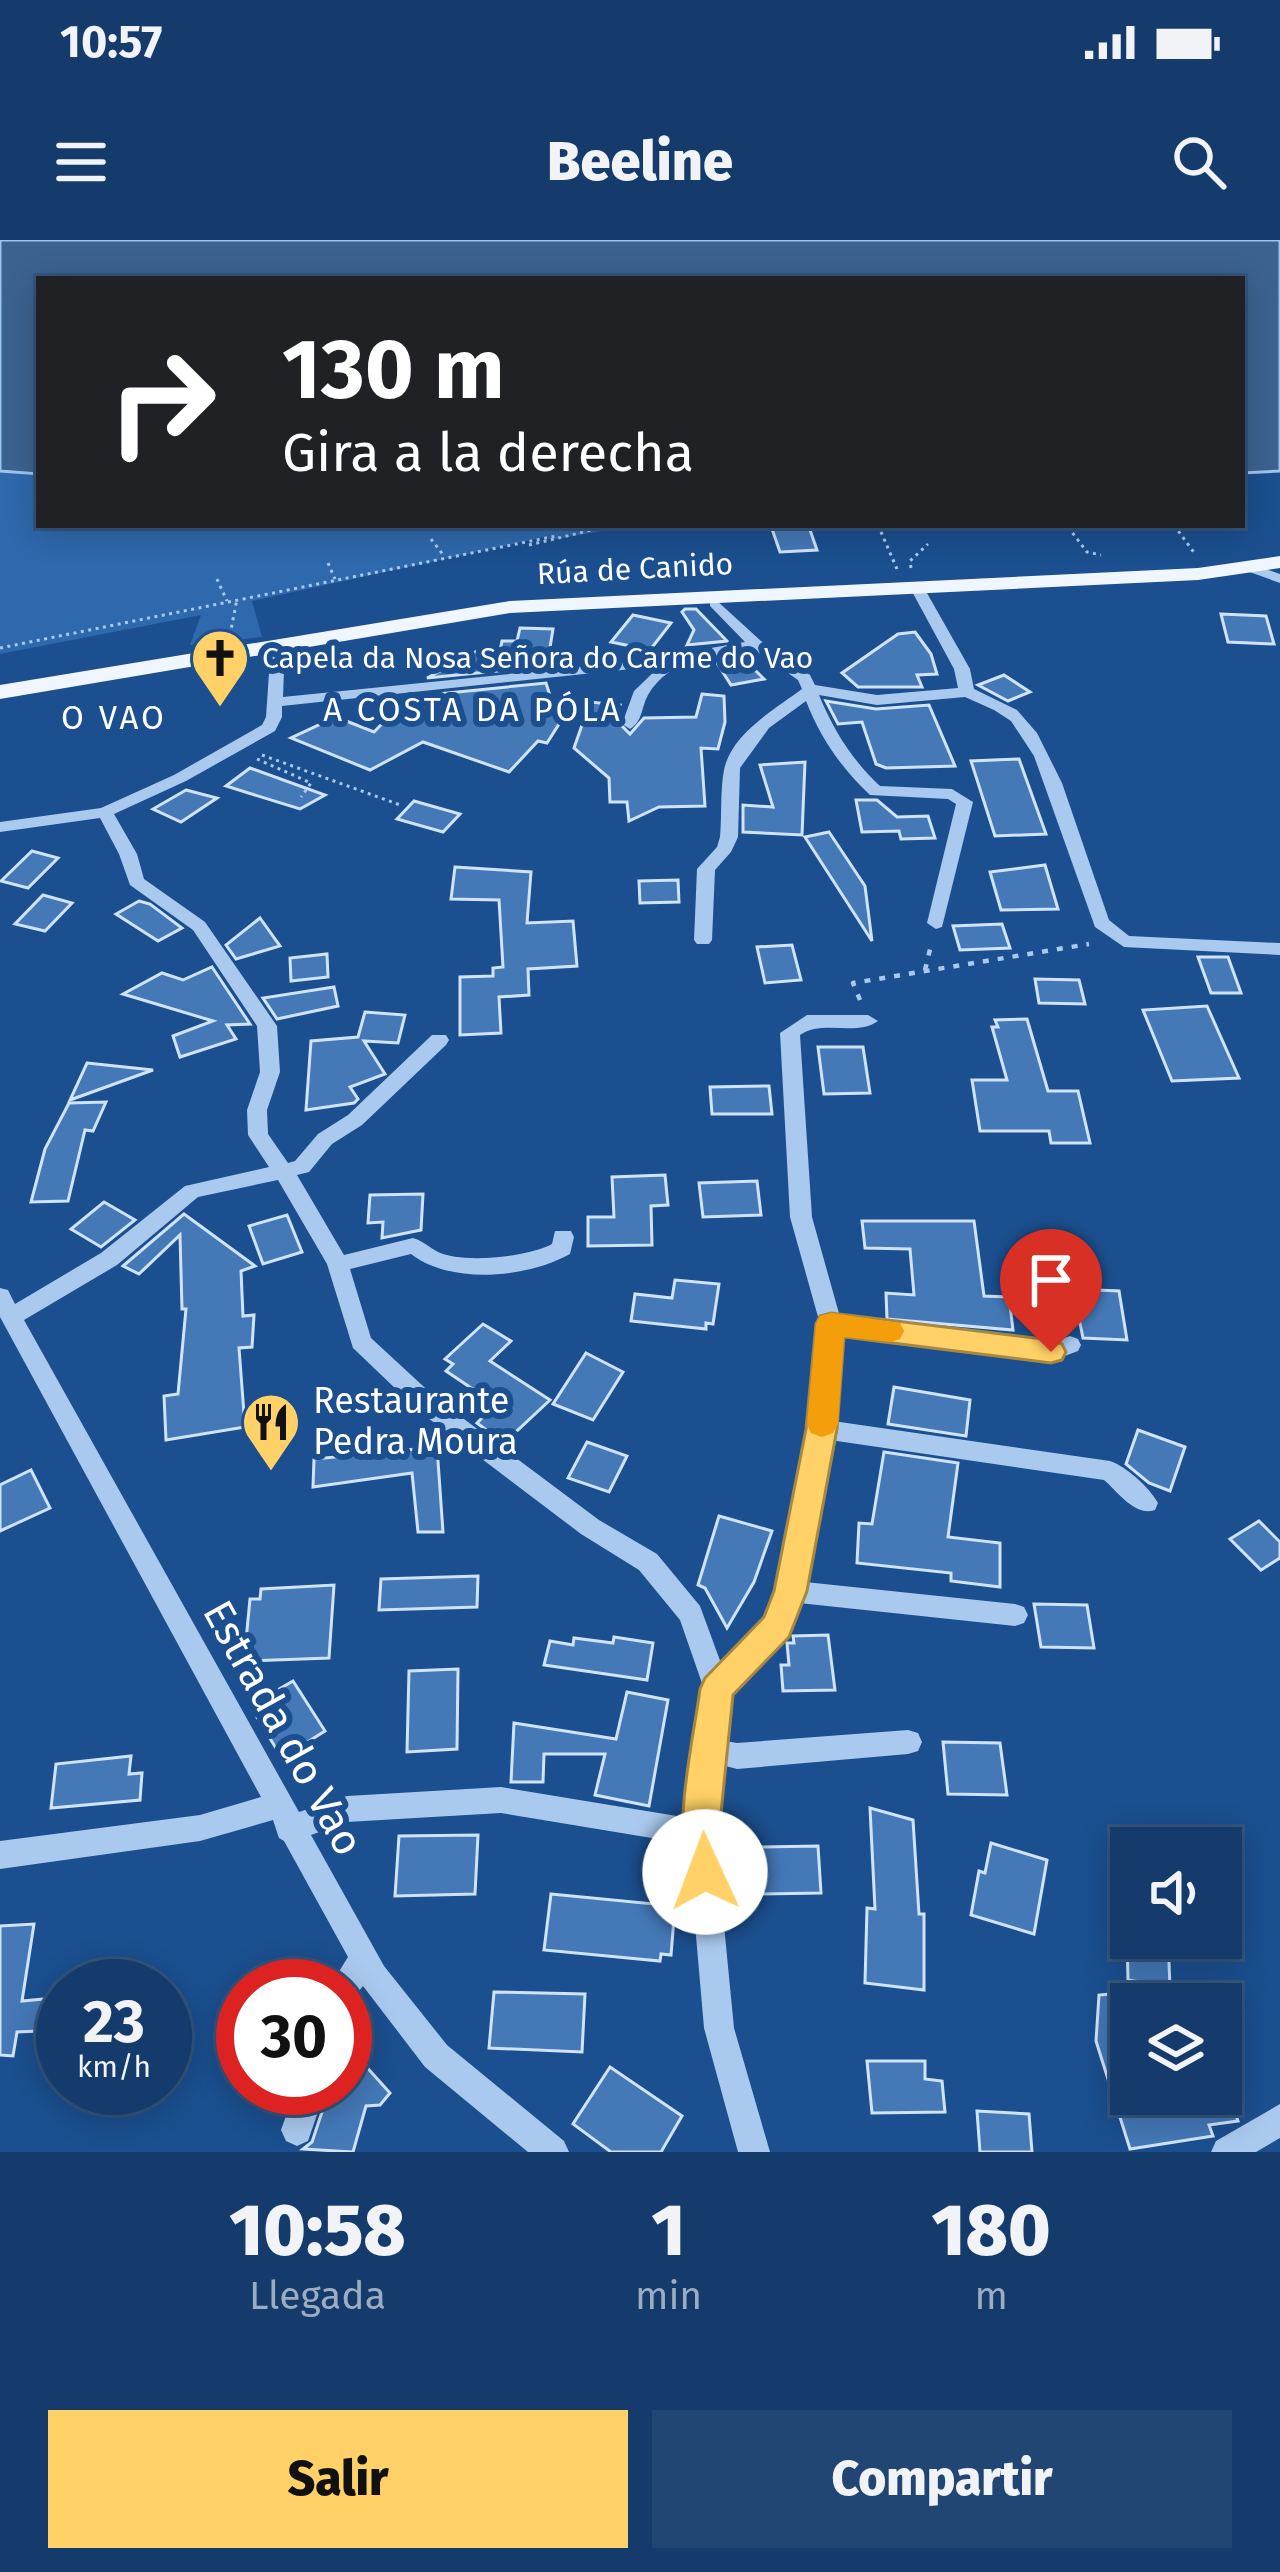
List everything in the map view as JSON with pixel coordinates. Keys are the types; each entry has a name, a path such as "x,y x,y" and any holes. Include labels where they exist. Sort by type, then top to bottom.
{"main road":[{"name":"Rúa de Canido","path":"0,692 542,604 911,582 1198,574 1280,562"}],"street":[{"path":"1250,567 1280,579"},
{"path":"911,582 962,669 967,692"},
{"path":"716,603 756,644 805,678 822,721 850,768 876,791 938,792 965,802 936,923"},
{"path":"0,827 105,812 180,778 269,728 278,644"},
{"path":"273,703 440,682 671,664 756,644"},
{"path":"630,724 642,691 671,664"},
{"path":"703,940 706,869 729,837 731,768 763,725 812,689 877,700 967,692 994,704 1026,728 1050,771 1101,923 1117,937 1280,949"},
{"path":"105,812 136,880 199,926 267,1026 270,1072 257,1110 258,1135 338,1264 362,1342 428,1405 590,1527 648,1562 691,1614 717,1689 701,1833 719,2027 754,2152"},
{"path":"717,1689 777,1627 791,1591 822,1429 831,1324 801,1217 790,1033 795,1025 807,1021 868,1021"},
{"path":"6,1307 109,1258 192,1191 218,1182 284,1173 312,1158 325,1139 355,1120 439,1040"},
{"path":"338,1264 412,1246 438,1261 453,1263 536,1262 562,1248 563,1237"},
{"name":"Estrada do Vao","path":"6,1307 363,1959"},
{"path":"831,1324 1028,1351 1051,1352 1070,1345"},
{"path":"822,1429 1110,1471 1146,1503"},
{"path":"791,1591 1015,1615"},
{"path":"709,1750 736,1756 908,1742"},
{"path":"0,1855 346,1809 501,1800 701,1833"},
{"name":"Estrada do Vao","path":"372,1971 436,2056 553,2152"},
{"path":"297,2130 302,2115"},
{"path":"1227,2152 1280,2120"}],"path":[{"path":"0,648 597,528"},
{"path":"880,528 911,582"},
{"path":"1069,528 1087,552 1104,556"},
{"path":"1176,528 1201,565"},
{"path":"529,545 556,536"},
{"path":"431,539 444,556"},
{"path":"911,582 910,561 928,544"},
{"path":"328,563 335,579"},
{"path":"217,579 227,601"},
{"path":"228,645 237,599"},
{"path":"260,754 403,806"},
{"path":"252,757 311,783 302,797"},
{"path":"925,970 936,923"},
{"path":"868,1021 853,982 1117,937"}],"shaded area":[{"path":"0,240 1280,240 1280,471 1245,473 1245,276 36,276 36,474 0,471"},
{"path":"0,423 36,426 36,528 618,528 552,540 545,537 252,601 262,637 190,645 201,615 0,654"}],"building":[{"path":"809,528 817,550 780,552 772,529"},
{"path":"696,609 727,641 687,645 694,630 682,612"},
{"path":"1221,614 1266,616 1274,644 1228,642"},
{"path":"633,615 671,623 650,650 611,642"},
{"path":"520,628 553,629 547,666 427,678 479,650 500,651 502,641 517,641"},
{"path":"915,632 931,654 937,674 917,675 922,687 858,687 842,673 898,634"},
{"path":"741,656 764,679 731,685 715,660"},
{"path":"1004,675 1030,692 1008,701 978,685"},
{"path":"546,683 559,724 547,743 538,741 509,772 423,742 370,770 291,738 336,717 374,732 408,697"},
{"path":"702,694 724,696 725,722 718,749 701,748 705,806 659,807 629,821 627,802 610,802 609,778 574,748 590,702 620,705 615,719 630,734 644,718 696,717"},
{"path":"826,701 876,709 929,705 955,766 886,768 876,764 862,722 838,724"},
{"path":"1019,759 1046,834 995,836 971,761"},
{"path":"805,762 802,835 743,832 743,805 773,807 760,765"},
{"path":"250,768 325,795 300,809 226,786"},
{"path":"186,790 217,798 181,822 153,809"},
{"path":"856,800 877,800 897,817 928,816 935,838 901,839 899,831 862,832"},
{"path":"414,801 460,814 443,832 397,819"},
{"path":"829,832 865,886 872,941 805,837"},
{"path":"32,851 58,858 28,888 1,881"},
{"path":"1045,865 1058,909 1001,910 990,872"},
{"path":"455,867 531,872 527,923 573,921 577,966 528,969 529,995 499,997 501,1033 460,1035 460,977 493,976 493,968 503,967 499,900 451,899"},
{"path":"678,880 679,902 640,903 639,881"},
{"path":"43,895 72,903 45,931 15,924"},
{"path":"139,901 182,928 158,941 116,914"},
{"path":"260,918 280,946 236,959 226,945"},
{"path":"1002,924 1010,948 960,950 953,926"},
{"path":"792,945 801,980 765,983 757,947"},
{"path":"327,954 328,977 291,981 290,958"},
{"path":"1198,957 1228,957 1241,993 1211,993"},
{"path":"212,967 250,1024 227,1025 236,1039 180,1057 173,1036 213,1021 123,994 162,973 183,980"},
{"path":"1035,979 1079,980 1085,1004 1039,1003"},
{"path":"334,987 338,1006 277,1019 263,998"},
{"path":"1207,1006 1239,1078 1172,1081 1143,1010"},
{"path":"365,1012 405,1015 398,1043 364,1041 385,1074 350,1087 358,1099 354,1103 306,1110 311,1041 358,1037"},
{"path":"1027,1019 1048,1091 1078,1091 1090,1143 1051,1143 1049,1131 980,1131 972,1080 1007,1080 992,1027 998,1027 995,1020"},
{"path":"818,1047 863,1047 870,1093 824,1094"},
{"path":"87,1063 153,1070 70,1100"},
{"path":"769,1086 772,1114 712,1114 710,1087"},
{"path":"106,1102 93,1131 85,1130 68,1201 31,1202 45,1149 69,1103"},
{"path":"665,1175 668,1205 651,1206 652,1245 588,1246 588,1217 614,1217 612,1177"},
{"path":"757,1181 761,1215 703,1217 699,1183"},
{"path":"423,1194 421,1230 382,1238 383,1222 368,1223 370,1195"},
{"path":"104,1202 135,1220 101,1247 71,1229"},
{"path":"184,1214 255,1266 241,1271 243,1316 254,1315 252,1347 239,1348 245,1427 166,1440 164,1396 178,1394 186,1309 182,1309 180,1235 139,1274 123,1266"},
{"path":"287,1215 302,1252 263,1264 249,1226"},
{"path":"862,1221 974,1221 984,1296 1009,1297 1013,1330 887,1319 886,1293 914,1295 910,1249 865,1248"},
{"path":"675,1280 719,1284 713,1324 706,1323 706,1329 631,1321 635,1294 672,1298"},
{"path":"1073,1289 1119,1291 1127,1340 1083,1338"},
{"path":"483,1324 511,1341 490,1361 550,1400 504,1443 477,1423 485,1415 472,1406 483,1396 446,1371 453,1364 445,1359"},
{"path":"586,1353 623,1372 593,1420 553,1404"},
{"path":"894,1387 970,1400 966,1436 888,1424"},
{"path":"1138,1430 1185,1447 1170,1491 1149,1483 1126,1464"},
{"path":"587,1442 627,1456 609,1492 568,1478"},
{"path":"437,1447 443,1532 418,1532 412,1473 313,1487 314,1459"},
{"path":"884,1452 958,1463 948,1537 1000,1543 1000,1587 951,1581 951,1573 857,1563 859,1523 872,1524"},
{"path":"31,1470 50,1508 0,1531 0,1485"},
{"path":"719,1516 772,1531 754,1582 727,1628 705,1588 698,1585"},
{"path":"1259,1521 1280,1542 1280,1558 1261,1570 1230,1539"},
{"path":"478,1576 477,1607 379,1610 381,1579"},
{"path":"334,1585 329,1658 244,1661 250,1599 260,1599 261,1589"},
{"path":"1034,1604 1087,1605 1094,1648 1041,1647"},
{"path":"828,1635 835,1690 783,1691 781,1665 789,1665 787,1643 794,1643 793,1636"},
{"path":"614,1637 653,1643 647,1680 544,1665 550,1641 573,1645 574,1638 613,1643"},
{"path":"458,1669 457,1749 407,1752 409,1671"},
{"path":"293,1681 325,1731 282,1758 250,1706"},
{"path":"627,1692 668,1700 649,1806 595,1795 605,1754 544,1754 543,1782 511,1782 514,1723 616,1739"},
{"path":"943,1742 1000,1743 1007,1795 948,1794"},
{"path":"131,1756 129,1774 142,1773 140,1800 51,1808 56,1764"},
{"path":"870,1808 913,1820 919,1914 924,1914 924,1990 865,1983 867,1908 875,1909"},
{"path":"478,1835 475,1894 395,1896 399,1836"},
{"path":"991,1843 1047,1860 1034,1934 971,1915 979,1871 985,1873"},
{"path":"818,1846 821,1893 761,1894 758,1847"},
{"path":"551,1894 675,1906 671,1955 661,1954 660,1961 544,1950"},
{"path":"34,1924 22,2001 36,2000 36,2031 17,2032 13,2056 0,2055 0,1926"},
{"path":"1128,1959 1169,1959 1170,1983 1128,1980"},
{"path":"494,1992 585,1994 582,2052 489,2048"},
{"path":"1110,1994 1110,2085 1096,2041 1099,1995"},
{"path":"867,2061 925,2061 925,2079 942,2081 945,2112 872,2113"},
{"path":"610,2067 682,2116 661,2152 611,2152 573,2124"},
{"path":"372,2073 390,2093 380,2105 372,2106"},
{"path":"977,2111 1029,2114 1032,2152 980,2152"},
{"path":"321,2115 363,2115 353,2152 303,2149 312,2142"},
{"path":"1119,2115 1236,2115 1238,2121 1209,2125 1213,2136 1130,2149"}],"slow traffic":[{"path":"822,1424 831,1324 890,1331"}],"place":[{"name":"Capela da Nosa Señora do Carme do Vao","path":"220,709"},
{"name":"Restaurante Pedra Moura","path":"271,1473"}],"district":[{"name":"A COSTA DA PÓLA","path":"473,710"},
{"name":"O VAO","path":"114,718"}],"route":[{"path":"705,1872 701,1833 717,1689 777,1627 791,1591 822,1429 831,1324 1051,1352"}]}
